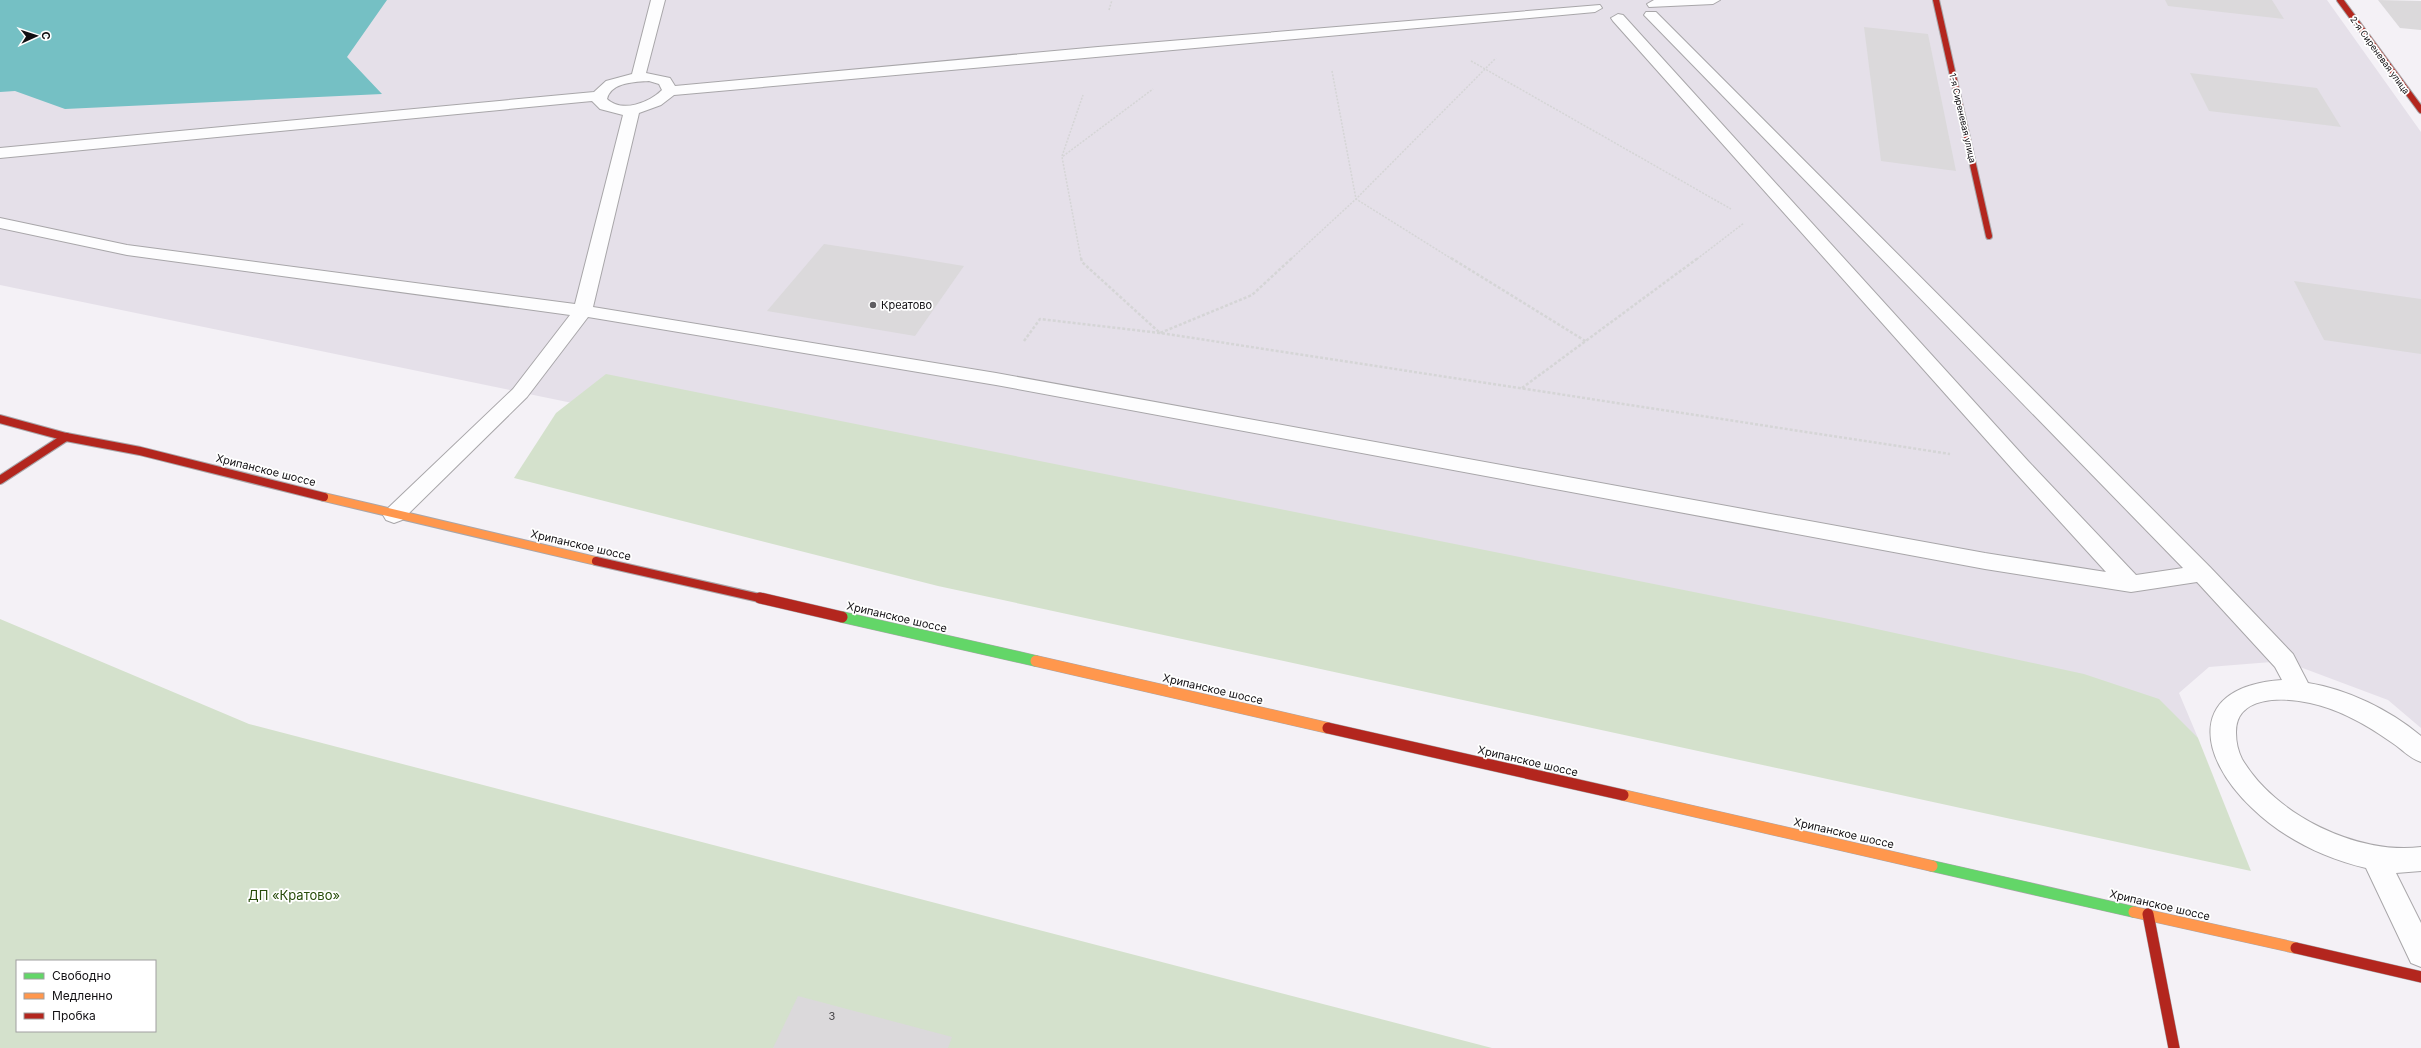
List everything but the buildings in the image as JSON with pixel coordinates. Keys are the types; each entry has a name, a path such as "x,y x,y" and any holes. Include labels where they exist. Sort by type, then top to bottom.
{"main road":[{"name":"1-я Сиреневая улица","path":"1936,0 1989,236"},
{"name":"2-я Сиреневая улица","path":"2340,0 2421,110"},
{"name":"Хрипанское шоссе","path":"0,420 66,437 140,451 394,515 2421,977"},
{"path":"0,480 66,437"},
{"path":"2148,914 2174,1048"}],"lane":[{"path":"638,77 658,0"},
{"path":"599,96 601,102 608,107 632,109 661,100 670,91 1552,11 1594,4 1603,13 1618,18 1638,19 1651,6 1713,0"},
{"path":"1651,6 2202,574 2284,661 2300,692"},
{"path":"1618,18 2021,466 2131,584"},
{"path":"0,153 599,96 610,85 638,77 649,77 666,81 670,91"},
{"path":"394,515 520,393 583,311 632,109"},
{"path":"0,223 127,250 583,311 996,379 1985,561 2131,584 2202,574"},
{"path":"2421,751 2389,726 2360,710 2330,698 2300,692 2273,690 2249,695 2232,705 2223,721 2223,742 2232,764 2249,789 2275,812 2306,833 2340,849 2375,859 2406,862 2421,859"},
{"path":"2375,859 2421,953"}],"path":[{"path":"1160,333 1252,296 1356,199 1484,67 1552,11"},
{"path":"1325,31 1356,199 1586,342"},
{"path":"1470,60 1748,219 1797,216"},
{"path":"1156,87 1062,157 1082,262 1160,333"},
{"path":"1522,388 1586,342 1748,219"},
{"path":"996,379 1040,319 1160,333 2021,466"}],"shaded area":[{"path":"0,0 2327,0 2421,132 2421,728 2388,700 2284,661 2209,667 2179,693 2198,738 0,285"}],"green space":[{"path":"606,374 1849,623 2084,674 2159,699 2198,738 2251,871 938,586 514,478 556,413"},
{"name":"ДП «Кратово»","path":"0,619 249,724 1492,1048 0,1048"}],"water":[{"path":"0,0 387,0 347,57 382,94 65,109 15,91 0,92"}],"traffic: fast":[{"path":"842,617 1036,661"},
{"path":"1932,866 2134,912"}],"traffic: slow":[{"path":"324,497 596,561"},
{"path":"1036,661 1328,728"},
{"path":"1623,795 1932,866"},
{"path":"2134,912 2296,948"}],"traffic: jam":[{"path":"1936,0 1989,236"},
{"path":"2340,0 2421,110"},
{"path":"0,419 66,437 140,451 324,497"},
{"path":"0,480 66,437"},
{"path":"596,561 842,617"},
{"path":"1328,728 1623,795"},
{"path":"2148,914 2174,1048"},
{"path":"2296,948 2421,977"}],"place":[{"name":"Креатово","path":"873,305"}]}
